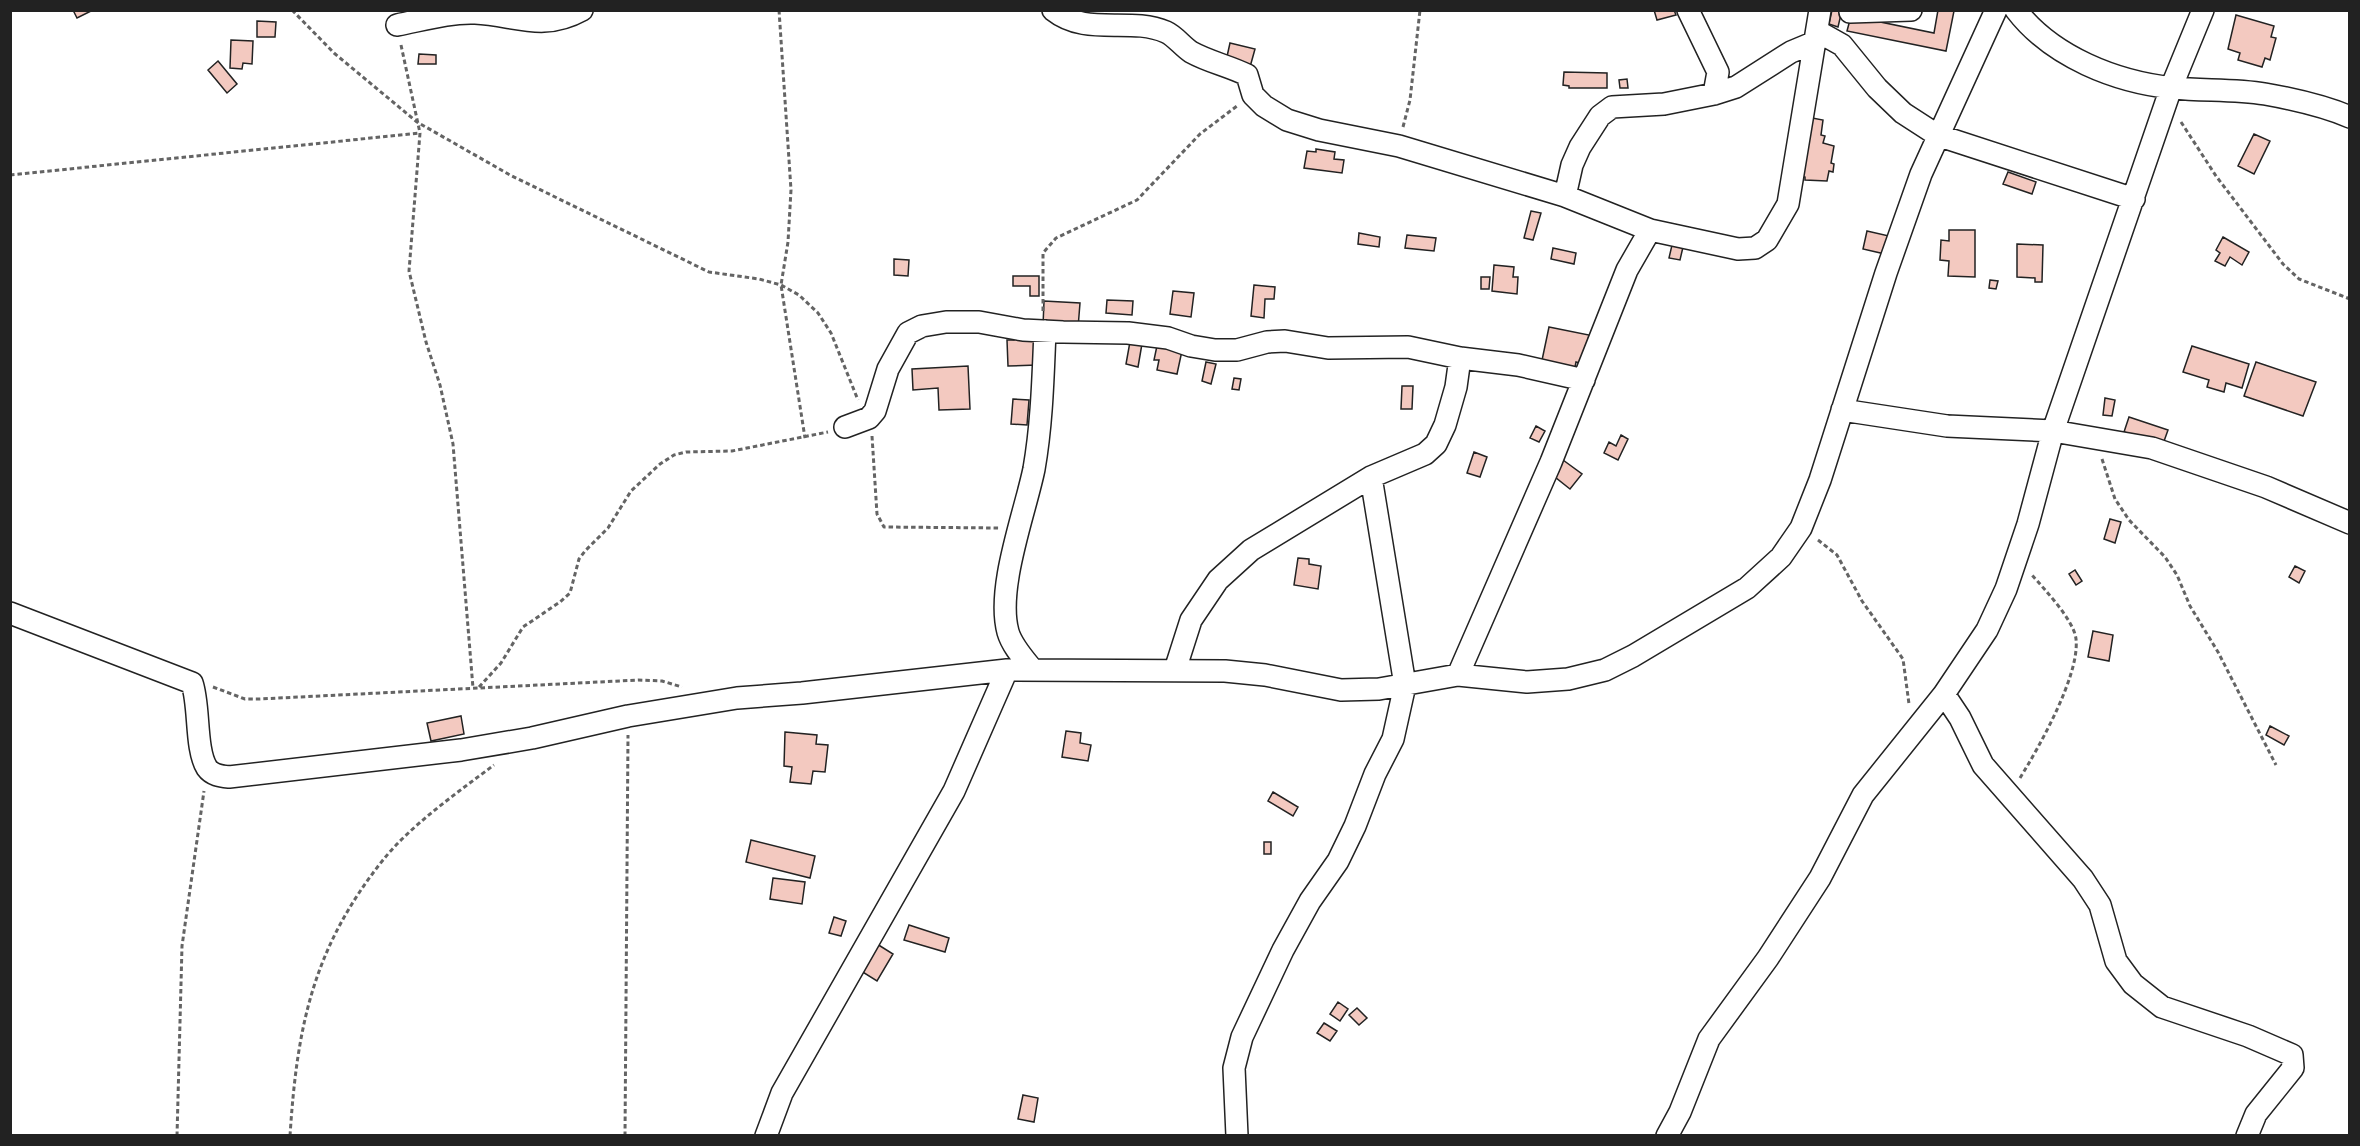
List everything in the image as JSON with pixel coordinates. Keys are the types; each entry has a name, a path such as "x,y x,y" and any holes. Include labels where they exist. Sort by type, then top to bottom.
{"street":[{"path":"397,25 450,14 475,14 526,22 555,22 582,10"},
{"path":"1053,10 1064,19 1086,24 1166,32 1189,50 1247,75 1253,94 1264,106 1287,120 1319,130 1399,146 1565,196 1650,230 1738,249 1755,248 1767,240 1788,204 1817,23"},
{"path":"1688,10 1718,72 1714,94"},
{"path":"1850,12 1911,10"},
{"path":"10,613 192,683 197,700 201,747 207,767 216,775 228,777 364,763 532,738 628,716 737,698 1007,670 1225,671 1265,675 1341,690 1379,689 1458,675 1527,682 1568,679 1605,670 1634,656 1747,588 1781,557 1801,528 1820,480 1886,273 1937,135 1996,10"},
{"path":"2016,10 2028,26 2085,64 2169,96 2264,94 2349,117"},
{"path":"1667,1136 1680,1112 1709,1040 1794,921 1830,861 1863,795 1908,736 1944,694 1987,630 2006,589 2053,431 2169,96 2203,10"},
{"path":"1565,196 1572,165 1580,147 1600,116 1612,107 1664,104 1736,87 1791,52 1817,23"},
{"path":"1817,23 1842,45 1877,88 1903,113 1937,135 2134,199"},
{"path":"1458,675 1547,472 1627,270 1650,230"},
{"path":"844,427 869,418 875,411 883,382 896,352 908,333 922,326 946,322 979,322 1045,331 1128,333 1168,338 1191,346 1215,350 1237,350 1267,342 1285,341 1328,348 1408,347 1460,358 1493,360 1584,380"},
{"path":"1032,670 1008,632 1006,611 1017,528 1033,471 1040,428 1045,331"},
{"path":"1175,670 1191,620 1218,580 1251,550 1371,477 1408,462 1436,444 1448,416 1460,358"},
{"path":"1842,410 1947,426 2053,431 2152,448 2266,487 2349,523"},
{"path":"1237,1136 1234,1068 1242,1036 1278,960 1310,901 1338,861 1355,826 1375,774 1393,740 1405,685 1371,477"},
{"path":"766,1136 782,1093 954,791 1007,670"},
{"path":"1944,694 1960,718 1983,765 2083,879 2100,905 2116,961 2133,984 2162,1007 2248,1036 2292,1055 2293,1068 2256,1114 2247,1136"}],"path":[{"path":"292,10 334,52 417,122 510,175 709,272 781,285 799,295 818,313 831,333 853,390 869,418 877,514 884,527 1017,528"},
{"path":"779,10 791,190 788,242 781,285 805,438"},
{"path":"1399,146 1410,100 1420,10"},
{"path":"397,25 420,133 409,271 426,342 440,385 453,444 473,688"},
{"path":"1045,331 1043,253 1056,238 1137,200 1200,134 1253,94"},
{"path":"2169,96 2216,176 2283,264 2299,279 2349,299"},
{"path":"10,175 420,133"},
{"path":"479,687 501,663 523,627 560,602 570,592 579,559 608,528 631,491 660,464 674,455 686,452 732,451 805,438 844,427"},
{"path":"2096,437 2115,499 2129,520 2165,557 2177,574 2190,606 2218,652 2276,765"},
{"path":"1801,528 1837,555 1862,601 1903,659 1910,697 1908,736"},
{"path":"2010,796 2037,750 2063,692 2073,664 2076,638 2070,624 2052,599 2016,558"},
{"path":"192,683 252,699 638,680 662,681 690,690"},
{"path":"625,1136 628,716"},
{"path":"290,1136 296,1056 312,987 328,946 384,859 439,807 500,761"},
{"path":"177,1136 182,946 207,767"}],"building":[{"path":"73,10 93,10 77,18"},
{"path":"1654,10 1674,10 1676,15 1657,20"},
{"path":"1832,10 1842,10 1838,27 1829,24"},
{"path":"1938,10 1954,11 1946,51 1847,31 1851,16 1934,33"},
{"path":"2236,15 2274,26 2271,37 2276,38 2270,60 2265,58 2262,67 2238,60 2240,53 2228,49"},
{"path":"257,21 276,22 275,37 257,37"},
{"path":"231,40 253,41 252,64 243,63 242,69 230,68"},
{"path":"1230,43 1255,49 1250,67 1226,61"},
{"path":"419,54 436,55 436,64 418,64"},
{"path":"218,61 237,84 227,93 208,70"},
{"path":"1564,72 1607,73 1607,88 1569,88 1563,85"},
{"path":"1627,79 1628,88 1620,88 1619,80"},
{"path":"1807,117 1823,120 1821,135 1825,136 1823,143 1834,146 1831,163 1834,164 1833,172 1829,171 1827,181 1805,180 1805,177 1796,175"},
{"path":"2254,134 2270,141 2254,174 2238,166"},
{"path":"1316,149 1335,152 1334,159 1344,160 1342,173 1304,168 1307,151 1316,152"},
{"path":"2008,172 2036,182 2032,194 2003,184"},
{"path":"1531,211 1541,213 1533,240 1524,238"},
{"path":"1949,230 1975,230 1975,277 1948,276 1949,261 1940,260 1941,240 1949,241"},
{"path":"1867,231 1889,236 1885,254 1863,249"},
{"path":"1359,233 1380,237 1379,247 1358,244"},
{"path":"1407,235 1436,238 1434,251 1405,248"},
{"path":"2223,237 2249,252 2242,265 2230,257 2225,266 2215,261 2220,253 2216,250"},
{"path":"2017,244 2043,245 2042,282 2035,282 2035,278 2017,277"},
{"path":"1672,245 1683,247 1680,260 1669,258"},
{"path":"1553,248 1576,253 1574,264 1551,259"},
{"path":"894,259 909,260 908,276 894,275"},
{"path":"1494,265 1514,267 1513,277 1518,277 1517,294 1492,291"},
{"path":"1013,276 1039,276 1039,296 1030,296 1030,286 1013,286"},
{"path":"1481,277 1490,277 1489,289 1481,289"},
{"path":"1990,280 1998,281 1996,289 1989,288"},
{"path":"1254,285 1275,287 1274,299 1265,299 1264,318 1251,316"},
{"path":"1173,291 1194,293 1191,317 1170,314"},
{"path":"1107,300 1133,301 1132,315 1106,313"},
{"path":"1044,301 1080,303 1078,328 1043,326"},
{"path":"1549,327 1589,335 1583,364 1576,362 1574,372 1541,365"},
{"path":"1036,331 1037,365 1008,366 1007,340 1014,340 1014,332"},
{"path":"1131,336 1143,338 1138,367 1126,364"},
{"path":"1158,341 1183,346 1177,374 1157,370 1159,360 1154,360"},
{"path":"2192,346 2249,364 2242,388 2226,383 2224,392 2207,387 2209,380 2183,372"},
{"path":"1206,362 1216,364 1211,384 1202,381"},
{"path":"2256,362 2316,382 2303,416 2244,396"},
{"path":"968,366 970,409 939,410 938,388 913,390 912,369"},
{"path":"1234,378 1241,379 1239,390 1232,389"},
{"path":"1402,386 1413,386 1412,409 1401,409"},
{"path":"2105,398 2115,400 2112,416 2103,415"},
{"path":"1013,399 1029,400 1027,425 1011,424"},
{"path":"2129,417 2168,430 2163,444 2124,432"},
{"path":"1536,426 1545,431 1539,442 1530,438"},
{"path":"1621,435 1628,439 1618,460 1604,453 1609,442 1616,446"},
{"path":"1474,452 1487,457 1480,477 1467,473"},
{"path":"1563,460 1582,474 1570,489 1555,477 1559,471 1555,469"},
{"path":"2110,519 2121,522 2115,543 2104,539"},
{"path":"1298,558 1309,559 1309,564 1321,566 1318,589 1294,585"},
{"path":"2295,566 2305,571 2299,583 2289,577"},
{"path":"2075,570 2082,581 2076,585 2069,574"},
{"path":"2093,631 2113,635 2109,661 2088,657"},
{"path":"461,716 464,734 431,741 427,723"},
{"path":"2270,726 2289,736 2284,745 2266,735"},
{"path":"1066,731 1081,733 1080,743 1091,745 1088,761 1062,757"},
{"path":"785,732 817,735 816,744 828,745 825,772 813,771 811,784 790,782 792,767 784,766"},
{"path":"1273,792 1298,807 1293,816 1268,801"},
{"path":"751,840 815,856 810,878 746,862"},
{"path":"1264,842 1271,842 1271,854 1264,854"},
{"path":"773,878 805,882 802,904 770,899"},
{"path":"834,917 846,921 841,936 829,933"},
{"path":"909,925 949,938 945,952 904,940"},
{"path":"877,944 893,954 877,981 861,971"},
{"path":"1338,1002 1348,1009 1340,1021 1330,1014"},
{"path":"1357,1008 1367,1018 1359,1025 1349,1015"},
{"path":"1324,1023 1337,1031 1330,1041 1317,1033"},
{"path":"1023,1095 1038,1098 1034,1122 1018,1119"}]}
